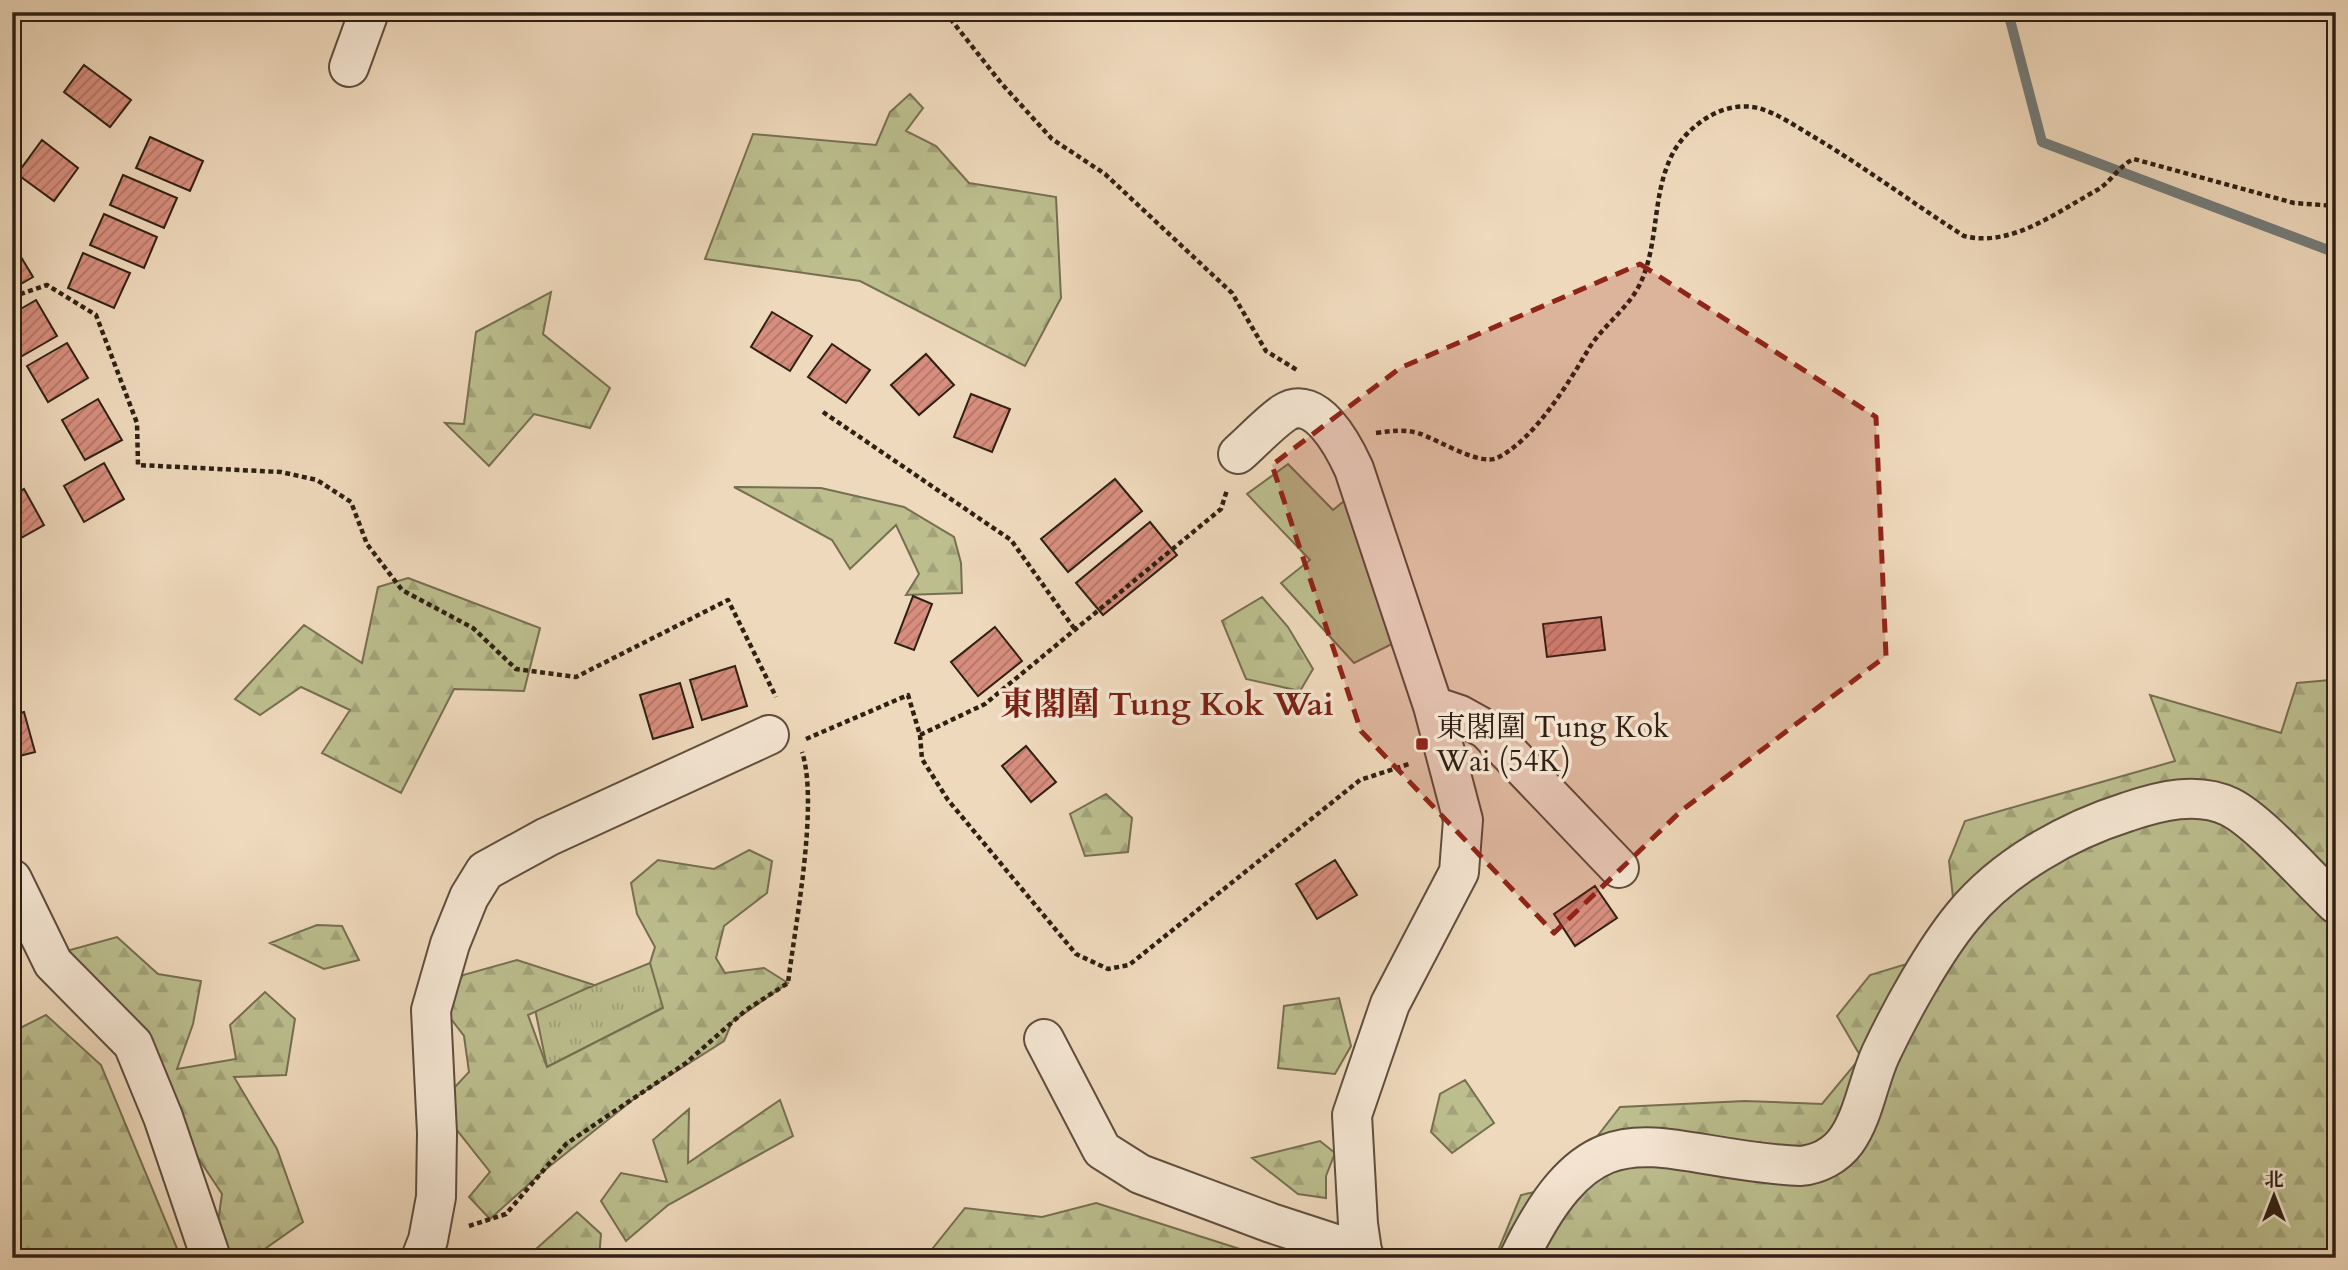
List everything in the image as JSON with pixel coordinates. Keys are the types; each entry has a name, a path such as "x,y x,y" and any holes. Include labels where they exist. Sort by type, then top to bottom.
{"street":[{"path":"349,67 369,12"},
{"path":"1044,1039 1102,1150 1140,1174 1363,1255 1352,1115 1390,1004 1459,872 1463,820 1433,706 1354,469 1342,443 1321,419 1303,410 1286,411 1238,453"},
{"path":"1433,706 1460,715 1487,730 1619,868"},
{"path":"425,1249 436,1197 437,1133 431,1010 450,944 469,897 485,871 773,717"},
{"path":"1519,1258 1558,1190 1588,1162 1608,1152 1655,1147 1801,1166 1813,1164 1835,1152 1844,1144 1855,1124 1885,1045 1956,924 1974,904 2011,872 2096,823 2132,810 2177,800 2197,799 2221,803 2248,820 2336,904"},
{"path":"12,879 53,963 133,1044 163,1117 211,1258"}],"path":[{"path":"945,12 1001,83 1052,139 1105,174 1232,293 1266,351"},
{"path":"1342,443 1399,429 1417,433 1474,458 1494,460 1512,449 1531,430 1577,369 1590,346 1640,283 1649,254 1659,186 1674,152 1689,129 1709,116 1729,110 1757,108 1790,123 1964,236 1984,241 2006,238 2099,189 2113,180 2124,165 2134,159 2294,203 2336,206"},
{"path":"12,297 47,285 96,315 137,423 138,465 281,472 317,480 351,502 367,544 402,590 472,628 516,670 576,677 728,600 773,717"},
{"path":"824,412 1011,540 1076,631"},
{"path":"920,735 985,705 1222,509 1229,461 1238,453"},
{"path":"425,1249 506,1214 566,1144 686,1063 746,1010 788,983 803,867 808,771 798,742 908,695 920,735 922,759 948,800 1076,954 1108,969 1129,965 1360,780 1403,765 1448,758"}],"highlighted area":[{"path":"1640,264 1876,417 1886,656 1681,811 1554,933 1361,731 1272,465 1400,368"}],"green space":[{"path":"910,94 923,108 906,131 936,146 969,183 1056,197 1061,298 1025,366 860,281 705,259 753,134 876,145 890,112"},
{"path":"551,292 543,334 610,388 590,428 534,414 489,466 445,423 464,424 476,332"},
{"path":"1288,464 1333,510 1349,497 1400,640 1354,663 1281,583 1310,560 1247,494"},
{"path":"734,487 821,488 904,507 954,537 961,563 962,593 906,595 919,574 896,525 850,569 832,540"},
{"path":"408,578 540,628 524,691 454,689 401,793 322,753 350,710 301,687 260,715 235,699 304,625 362,663 378,587"},
{"path":"1262,597 1288,627 1313,669 1300,691 1246,679 1222,621"},
{"path":"2330,680 2336,691 2336,1258 1495,1258 1521,1195 1558,1187 1620,1107 1745,1101 1822,1104 1861,1057 1837,1016 1870,975 1920,960 1955,916 1949,861 1965,821 2175,761 2150,695 2281,733 2297,683"},
{"path":"1106,794 1132,818 1128,852 1085,856 1070,814"},
{"path":"749,850 772,861 767,893 724,926 716,958 725,973 764,968 788,983 732,1022 724,1041 639,1095 540,1174 490,1219 469,1197 490,1172 445,1115 453,1089 469,1072 464,1036 448,1015 452,993 463,975 517,960 594,985 528,1015 547,1067 663,1008 650,963 655,947 637,914 631,883 658,860 714,869"},
{"path":"317,925 342,926 359,960 324,969 270,943"},
{"path":"117,937 158,974 201,981 193,1024 177,1069 236,1059 230,1025 265,992 295,1019 286,1075 234,1077 277,1149 303,1222 252,1258 222,1258 217,1229 222,1194 175,1123 68,978 70,950"},
{"path":"650,963 674,1002 547,1067 535,1009"},
{"path":"1339,998 1351,1046 1335,1074 1278,1068 1284,1006"},
{"path":"46,1015 101,1065 181,1258 12,1258 12,1032"},
{"path":"1465,1080 1494,1123 1452,1153 1431,1132 1440,1094"},
{"path":"780,1100 793,1136 668,1205 626,1241 601,1201 621,1173 667,1182 653,1140 689,1109 688,1163"},
{"path":"1320,1141 1335,1153 1326,1176 1326,1198 1298,1194 1252,1158"},
{"path":"1096,1203 1268,1258 925,1258 965,1208 1042,1217"},
{"path":"577,1212 601,1234 599,1258 539,1258 535,1250"}],"building":[{"path":"84,65 131,100 110,127 64,92"},
{"path":"150,137 203,161 190,191 136,168"},
{"path":"42,140 78,168 54,201 17,174"},
{"path":"123,175 177,198 164,228 110,205"},
{"path":"104,214 157,237 144,268 90,245"},
{"path":"12,242 33,277 12,289"},
{"path":"83,253 130,273 114,308 68,288"},
{"path":"36,300 57,336 17,359 12,351 12,314"},
{"path":"772,312 812,336 790,371 751,347"},
{"path":"67,343 88,378 48,402 27,366"},
{"path":"832,344 870,370 846,403 808,377"},
{"path":"926,354 954,385 919,415 891,385"},
{"path":"971,394 1010,409 992,452 954,437"},
{"path":"98,399 122,440 85,460 62,420"},
{"path":"104,463 124,499 84,522 64,486"},
{"path":"1115,479 1142,511 1068,572 1041,539"},
{"path":"24,489 44,525 12,543 12,496"},
{"path":"1150,522 1177,555 1103,615 1076,583"},
{"path":"913,596 932,604 914,650 895,643"},
{"path":"1601,617 1605,650 1547,657 1543,624"},
{"path":"995,627 1022,661 978,696 951,662"},
{"path":"735,666 747,706 702,720 690,680"},
{"path":"680,683 693,727 653,739 640,695"},
{"path":"24,712 35,752 12,758 12,715"},
{"path":"1026,746 1056,782 1031,802 1002,766"},
{"path":"1335,860 1357,895 1317,919 1296,884"},
{"path":"1595,886 1617,918 1575,946 1554,914"}],"waterway":[{"path":"2008,12 2042,142 2336,253"}],"place":[{"name":"東閣圍 Tung Kok Wai (54K)","path":"1422,744"}],"district":[{"name":"東閣圍 Tung Kok Wai","path":"1167,704"}]}
